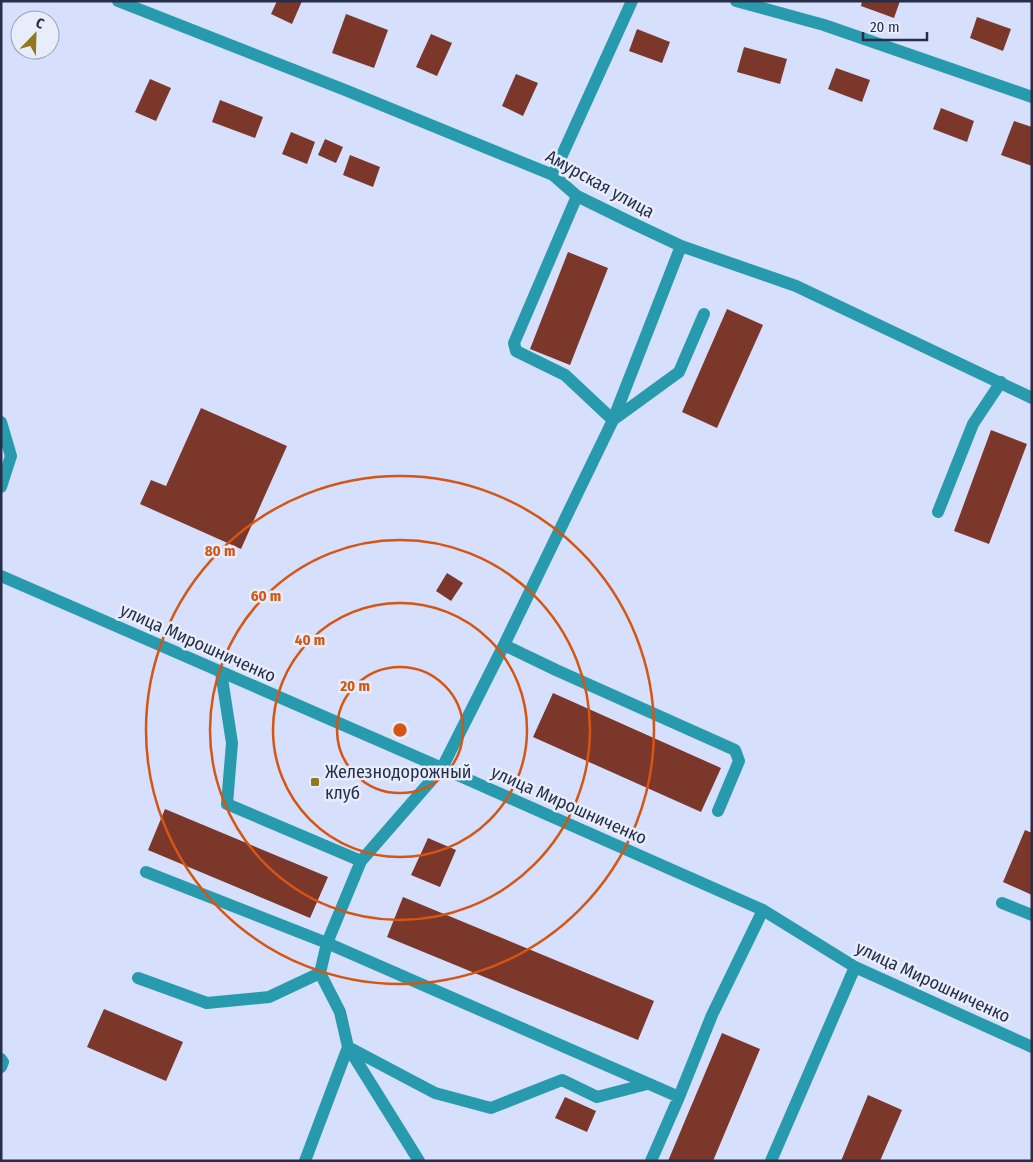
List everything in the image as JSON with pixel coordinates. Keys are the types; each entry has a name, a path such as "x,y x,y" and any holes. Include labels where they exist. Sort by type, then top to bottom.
{"street":[{"name":"Амурская улица","path":"118,1 345,90 553,175 577,196 681,246 796,286 1032,398"},
{"path":"553,175 632,1"},
{"path":"736,1 824,25 1032,97"},
{"path":"577,196 514,343 516,351 565,375 613,420"},
{"path":"419,1161 348,1047 340,1012 320,973 327,943 361,861 442,768 613,420 681,246"},
{"path":"613,420 679,372 704,314"},
{"path":"938,512 974,424 1001,382"},
{"path":"1,422 12,456 1,487"},
{"name":"улица Мирошниченко","path":"1,576 763,910 854,967 1032,1047"},
{"path":"504,645 735,750 739,761 718,811"},
{"path":"221,672 232,743 227,804 361,861"},
{"path":"146,872 327,943 679,1097"},
{"path":"1002,903 1032,915"},
{"path":"651,1161 712,1015 763,910"},
{"path":"771,1161 854,967"},
{"path":"138,978 207,1003 269,997 320,973"},
{"path":"348,1047 435,1093 491,1108 562,1080 597,1097 647,1084"},
{"path":"305,1161 348,1047"},
{"path":"1,1059 3,1062 1,1067"}],"building":[{"path":"277,1 302,1 292,24 271,14"},
{"path":"862,1 900,1 894,18 861,6"},
{"path":"346,14 388,30 374,68 332,53"},
{"path":"977,17 1011,29 1003,51 970,38"},
{"path":"637,29 670,42 662,63 629,51"},
{"path":"431,34 452,43 437,76 416,67"},
{"path":"744,47 787,59 780,84 737,72"},
{"path":"836,68 870,80 862,102 828,89"},
{"path":"516,74 538,83 523,116 502,106"},
{"path":"150,79 171,88 156,121 135,112"},
{"path":"220,100 263,117 255,138 212,122"},
{"path":"941,108 974,121 967,142 933,129"},
{"path":"1014,121 1032,127 1032,166 1001,155"},
{"path":"291,132 315,142 307,164 282,154"},
{"path":"325,139 343,147 336,163 318,155"},
{"path":"350,155 380,167 373,187 343,175"},
{"path":"568,252 608,268 570,365 530,349"},
{"path":"727,309 763,325 717,428 682,412"},
{"path":"201,408 287,446 241,549 140,504 151,480 166,486"},
{"path":"991,430 1027,444 989,544 954,531"},
{"path":"447,573 463,583 451,601 436,591"},
{"path":"553,693 721,768 701,812 533,737"},
{"path":"165,809 328,877 310,918 148,850"},
{"path":"1025,830 1032,833 1032,895 1003,882"},
{"path":"428,838 456,850 440,887 411,875"},
{"path":"403,897 654,1001 638,1040 387,937"},
{"path":"104,1009 183,1042 166,1081 87,1047"},
{"path":"722,1033 760,1049 713,1161 668,1161"},
{"path":"868,1095 902,1110 880,1161 841,1161"},
{"path":"565,1097 596,1111 587,1132 555,1118"}],"place":[{"name":"Железнодорожный клуб","path":"315,782"}]}
